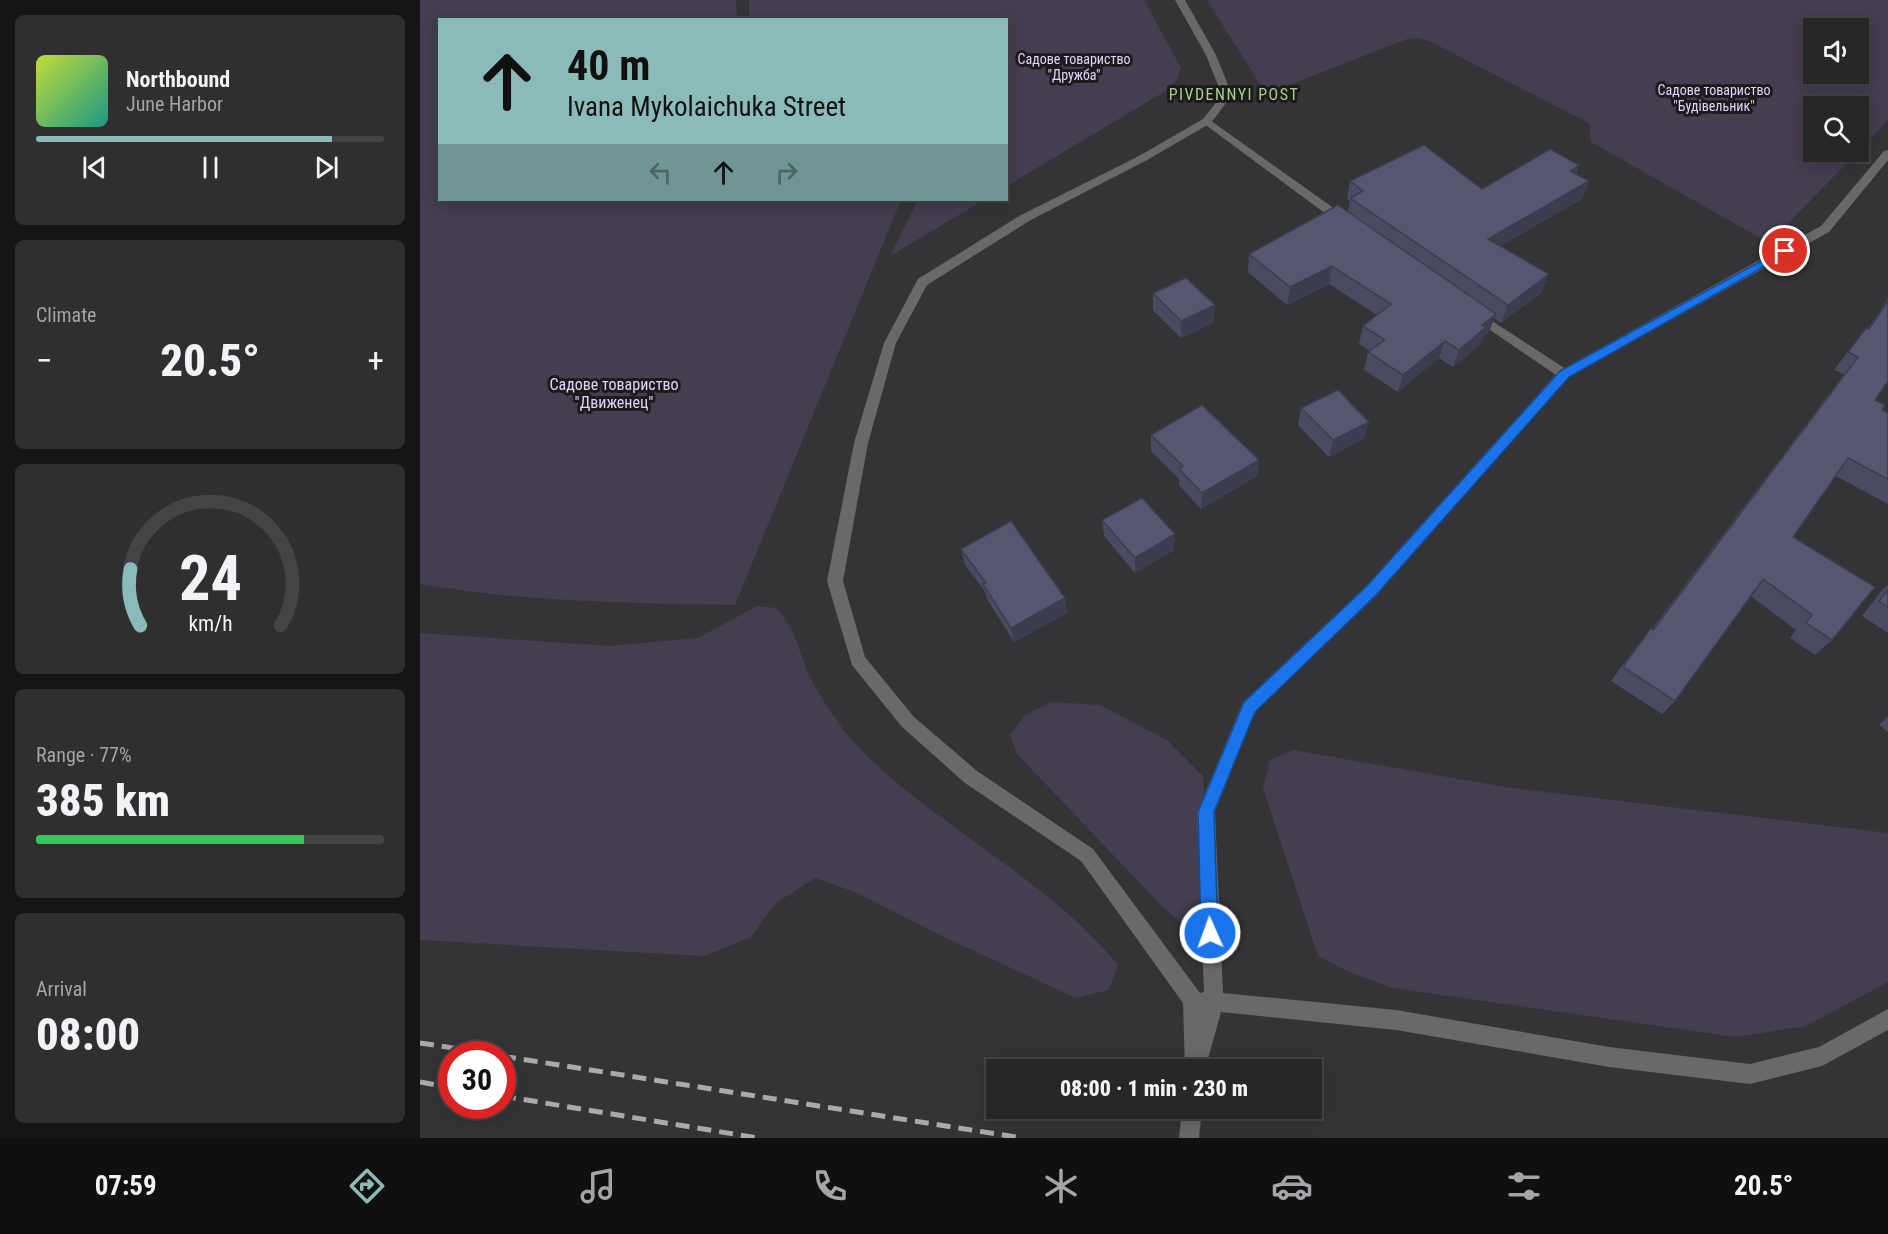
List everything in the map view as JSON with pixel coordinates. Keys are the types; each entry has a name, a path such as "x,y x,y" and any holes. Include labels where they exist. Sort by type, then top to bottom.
{"street":[{"path":"1180,0 1211,55 1227,95 1207,121 1143,158 1025,218 922,282 890,342 861,442 835,580 858,660 908,722 971,777 1087,855 1193,1000 1196,1059"},
{"path":"1207,121 1359,233"},
{"path":"1199,1059 1214,1002 1206,812 1249,707 1371,591 1564,374 1825,229 1888,153"},
{"path":"1465,308 1564,374"},
{"path":"1193,1000 1396,1020 1609,1057 1750,1074 1822,1056 1888,1019"},
{"path":"1189,1138 1191,1119"}],"green space":[{"name":"Садове товариство \"Движенец\"","path":"420,0 736,0 737,18 438,18 438,201 901,201 735,605 538,598 420,584"},
{"name":"Садове товариство \"Дружба\"","path":"749,0 1144,0 1181,68 1176,81 1164,92 1008,185 1008,18 749,18"},
{"name":"Садове товариство \"Будівельник\"","path":"1207,0 1888,0 1888,120 1869,140 1869,96 1803,96 1803,162 1848,162 1769,243 1591,142 1589,123 1429,41 1419,38 1407,39 1266,94"},
{"path":"918,201 982,201 890,256"},
{"path":"757,606 776,608 783,617 793,633 810,677 823,699 850,738 881,769 1056,903 1088,932 1118,965 1109,990 1076,998 946,938 855,892 815,878 776,903 751,937 704,956 420,940 420,633 609,646 698,638"},
{"path":"1051,702 1100,705 1167,740 1203,776 1210,908 1206,929 1190,931 1162,906 1017,754 1010,735 1024,716"},
{"path":"1293,750 1511,788 1888,833 1888,982 1806,1026 1736,1037 1393,988 1349,972 1318,956 1263,788 1270,760"}],"building":[{"path":"1424,145 1482,189 1550,149 1579,165 1570,171 1589,181 1488,239 1549,274 1508,305 1350,198 1363,191 1350,181"},
{"path":"1338,205 1496,314 1482,325 1486,327 1459,350 1445,341 1403,375 1368,352 1385,340 1363,326 1391,304 1332,266 1290,287 1249,254"},
{"path":"1186,278 1215,305 1181,321 1153,293"},
{"path":"1888,301 1888,381 1875,400 1885,405 1882,410 1888,413 1888,479 1848,458 1793,537 1875,587 1832,640 1806,623 1812,615 1763,579 1675,701 1623,667 1858,357 1848,352 1866,328 1869,329"},
{"path":"1338,390 1369,422 1333,440 1301,408"},
{"path":"1202,405 1259,460 1202,493 1179,469 1183,466 1151,435"},
{"path":"1142,498 1175,534 1135,558 1102,520"},
{"path":"1011,521 1065,598 1011,628 983,584 986,583 961,549"},
{"path":"1888,590 1888,607 1879,601"}],"railway":[{"path":"420,1043 438,1046"},
{"path":"516,1058 1022,1138"},
{"path":"420,1082 438,1085"},
{"path":"516,1098 758,1138"}],"district":[{"name":"PIVDENNYI POST","path":"1234,94"}],"route":[{"path":"1210,933 1206,812 1249,707 1371,591 1564,374 1785,251"}]}
